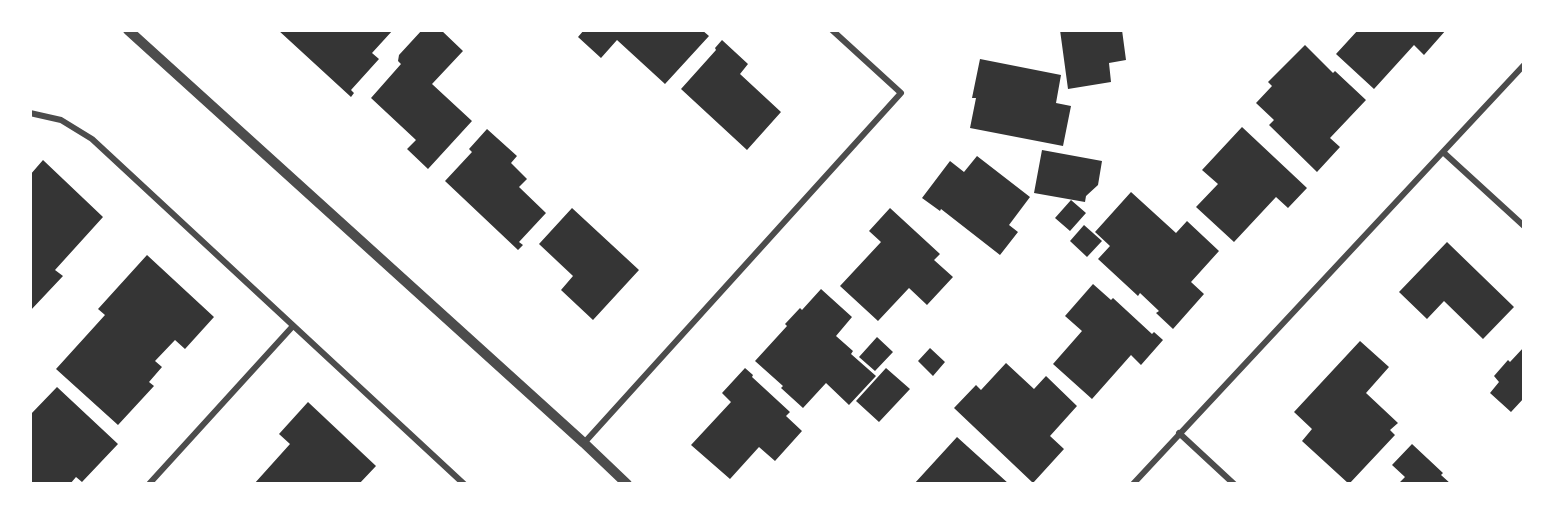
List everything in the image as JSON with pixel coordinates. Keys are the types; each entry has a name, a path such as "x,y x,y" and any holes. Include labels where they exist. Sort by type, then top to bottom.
{"street":[{"path":"128,30 627,484"},
{"path":"584,443 901,93 832,30"},
{"path":"1133,484 1524,66"},
{"path":"30,113 61,120 92,139 464,484"},
{"path":"1443,152 1524,226"},
{"path":"149,484 293,326"},
{"path":"1179,433 1234,484"}],"building":[{"path":"278,30 393,30 372,53 379,59 351,90 354,93 351,97"},
{"path":"422,30 441,30 463,51 432,84 472,121 428,169 407,149 416,140 371,98 401,64 398,61 399,55"},
{"path":"584,30 702,30 709,36 665,84 617,40 601,58 578,37"},
{"path":"1060,30 1122,30 1126,60 1109,63 1111,82 1068,89"},
{"path":"1358,30 1446,30 1424,55 1414,45 1374,89 1336,54"},
{"path":"722,40 748,64 740,74 781,112 747,150 681,89 716,50 715,48"},
{"path":"1305,45 1333,73 1335,71 1366,100 1330,138 1340,147 1317,172 1269,125 1274,120 1256,103 1272,86 1268,82"},
{"path":"980,59 1061,75 1056,103 1071,106 1063,146 970,128 976,98 972,98"},
{"path":"1242,127 1307,188 1288,208 1276,197 1234,242 1196,207 1218,184 1202,170"},
{"path":"487,129 517,156 511,163 527,179 519,187 546,213 519,242 523,245 518,250 445,181 472,152 469,149"},
{"path":"1042,150 1102,161 1098,185 1086,196 1085,202 1034,193"},
{"path":"977,156 1030,197 1009,225 1018,232 1000,255 941,209 940,211 922,198 950,161 964,172"},
{"path":"43,160 103,217 55,270 63,276 30,311 30,175"},
{"path":"1131,192 1176,233 1187,221 1219,251 1191,282 1204,294 1173,329 1156,313 1159,311 1140,293 1138,296 1098,259 1110,246 1095,232"},
{"path":"1071,200 1086,213 1070,231 1055,218"},
{"path":"572,208 639,270 593,320 561,290 573,276 539,244"},
{"path":"890,208 940,254 934,260 953,277 927,305 909,288 878,321 840,286 881,242 869,231"},
{"path":"1084,225 1102,241 1087,257 1070,241"},
{"path":"1447,242 1514,307 1483,339 1444,301 1427,319 1399,292"},
{"path":"147,255 214,317 185,349 175,340 155,361 162,367 149,382 154,386 118,425 56,369 105,315 98,309"},
{"path":"1093,284 1111,300 1113,298 1152,334 1154,332 1163,340 1141,365 1131,355 1092,399 1053,364 1082,331 1065,316"},
{"path":"821,289 852,317 836,336 853,351 851,354 876,376 849,405 826,383 803,408 755,361 787,326 785,324 800,308 802,310"},
{"path":"877,337 893,352 875,371 859,357"},
{"path":"1360,341 1389,367 1366,393 1398,423 1390,430 1395,435 1349,484 1302,441 1312,429 1294,412"},
{"path":"1524,347 1524,398 1511,412 1490,393 1499,382 1494,376"},
{"path":"930,348 945,362 933,376 918,361"},
{"path":"1006,363 1034,389 1046,376 1077,406 1050,436 1064,449 1033,483 954,408 976,385 981,390"},
{"path":"745,368 790,412 786,416 802,431 775,461 759,447 730,479 691,445 731,402 722,393"},
{"path":"886,368 910,389 879,422 856,401"},
{"path":"57,387 118,444 82,482 76,477 70,484 54,482 30,484 30,415"},
{"path":"308,402 376,466 359,484 254,484 290,444 279,434"},
{"path":"957,437 1009,484 914,484"},
{"path":"1412,444 1443,473 1441,475 1451,484 1398,484 1405,477 1392,465"}]}
